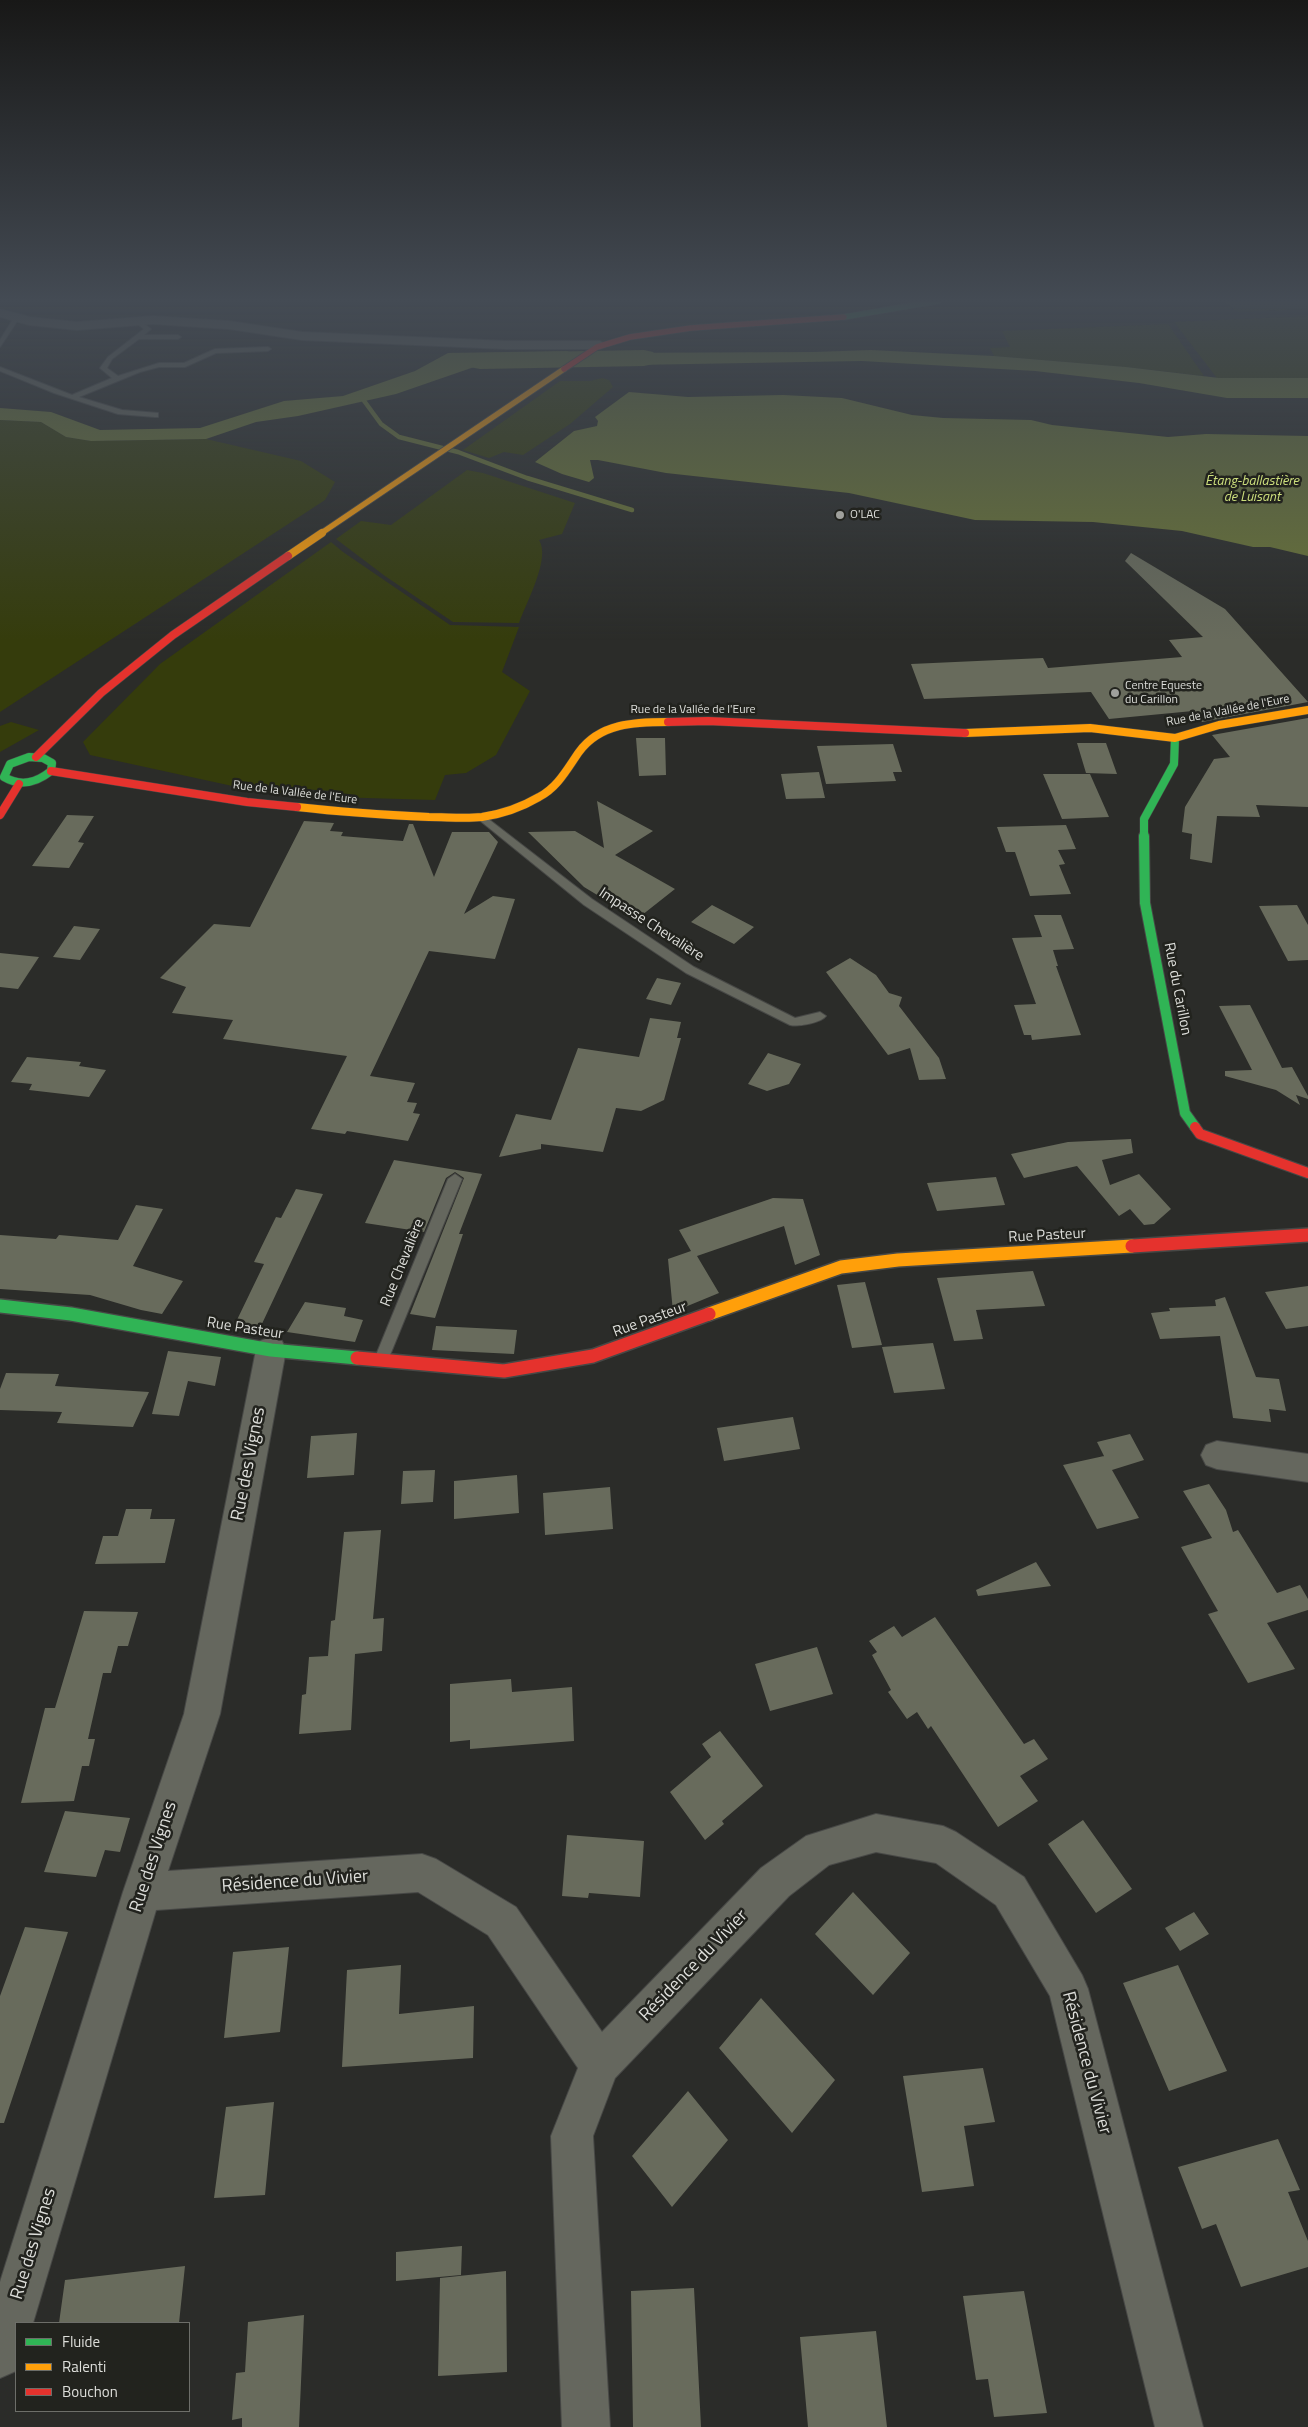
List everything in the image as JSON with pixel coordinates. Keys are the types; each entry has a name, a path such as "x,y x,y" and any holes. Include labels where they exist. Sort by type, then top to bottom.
{"street":[{"path":"36,757 101,693 136,663 494,414"},
{"name":"Rue de la Vallée de l'Eure","path":"51,771 266,804 379,816 482,817 516,808 542,796 565,776 580,751 594,736 615,726 637,722 708,721 971,733 1090,728 1175,738 1219,725 1308,710"},
{"name":"Rue du Carillon","path":"1175,738 1174,764 1144,819 1145,903 1185,1113 1200,1134 1308,1172"},
{"path":"36,757 52,763 51,771 41,779 19,784 4,777 3,768 16,761 36,757"},
{"path":"0,815 19,784"},
{"name":"Rue Pasteur","path":"0,1306 71,1314 271,1350 504,1371 593,1356 841,1267 898,1260 1308,1235"},
{"name":"Rue des Vignes","path":"0,2355 142,1892 202,1714 271,1350"},
{"path":"1217,1455 1308,1468"},
{"name":"Résidence du Vivier","path":"586,2427 572,2136 600,2064 775,1882 819,1849 876,1833 943,1844 1010,1891 1068,1989 1179,2427"},
{"name":"Résidence du Vivier","path":"142,1892 422,1874 502,1921 600,2064"}],"lane":[{"path":"147,414 156,415"},
{"name":"Impasse Chevalière","path":"482,817 588,902 690,970 794,1022 820,1016"},
{"name":"Rue Chevalière","path":"380,1360 455,1179"}],"shaded area":[{"path":"513,414 581,414 570,424 523,455 504,452 489,458 463,450"},
{"path":"0,420 41,422 66,437 91,441 206,439 301,461 335,482 325,500 0,712"},
{"path":"467,470 483,473 575,503 562,534 539,540 542,548 540,569 519,623 453,622 385,576 336,539 361,521 391,525"},
{"path":"331,542 450,625 519,627 502,672 530,691 496,755 466,773 445,775 435,800 332,797 332,791 302,789 301,794 260,792 90,755 83,742 160,664"},
{"path":"11,722 39,730 0,752 0,726"}],"water":[{"path":"0,414 57,414 100,430 200,428 243,414 306,414 256,422 206,439 91,441 66,437 41,422 0,420"},
{"name":"Étang-ballastière de Luisant","path":"599,414 909,414 943,418 1031,420 1052,425 1168,437 1206,434 1308,436 1308,556 1270,547 1253,547 1182,531 1093,522 975,520 849,493 666,473 598,460 590,460 594,478 589,482 562,474 535,462 574,431 597,426 598,421 595,417"}],"building":[{"path":"1131,553 1225,609 1308,702 1202,722 1193,711 1109,719 1091,692 924,699 911,664 1043,658 1048,668 1182,657 1169,640 1203,637 1125,561"},
{"path":"1308,718 1308,807 1256,805 1260,817 1217,816 1212,863 1190,859 1192,834 1182,832 1185,807 1214,759 1230,757 1212,735"},
{"path":"636,738 665,738 666,775 639,776"},
{"path":"1077,743 1106,743 1117,774 1086,773"},
{"path":"893,744 902,772 893,772 896,781 826,784 817,746"},
{"path":"819,772 825,798 786,799 781,774"},
{"path":"1043,774 1090,774 1109,817 1062,819"},
{"path":"597,801 653,831 615,855 675,889 637,919 584,887 528,832 575,831 604,848"},
{"path":"67,815 94,816 78,842 84,843 69,868 32,866"},
{"path":"304,821 334,823 330,831 343,832 341,836 403,841 409,824 413,824 434,877 452,832 489,832 498,842 464,914 493,896 515,899 495,959 429,951 370,1076 415,1083 407,1102 417,1103 413,1113 420,1114 408,1141 347,1131 345,1134 311,1129 347,1056 223,1039 233,1020 172,1013 186,987 160,978 214,924 250,927"},
{"path":"1066,825 1076,849 1058,850 1065,864 1059,865 1071,894 1030,896 1015,852 1006,852 997,827"},
{"path":"712,905 754,927 734,944 691,922"},
{"path":"1297,905 1308,925 1308,960 1288,961 1259,906"},
{"path":"1034,915 1061,915 1074,949 1053,950 1058,966 1056,966 1081,1035 1032,1040 1031,1035 1024,1035 1014,1005 1036,1004 1012,938 1042,937"},
{"path":"74,926 100,929 80,960 53,957"},
{"path":"0,953 39,957 18,989 0,987"},
{"path":"850,958 876,975 889,993 902,997 899,1006 939,1058 946,1079 919,1080 910,1048 888,1055 826,972"},
{"path":"657,978 681,983 671,1005 646,999"},
{"path":"1250,1005 1282,1068 1292,1067 1308,1096 1308,1099 1296,1095 1300,1105 1276,1090 1225,1076 1225,1071 1252,1070 1219,1006"},
{"path":"650,1018 681,1022 677,1038 681,1038 664,1100 641,1111 616,1108 603,1152 541,1144 541,1149 499,1157 516,1114 551,1120 578,1048 639,1057"},
{"path":"768,1053 801,1064 789,1084 767,1091 748,1084"},
{"path":"27,1057 81,1062 79,1066 106,1070 89,1097 29,1090 32,1084 11,1082"},
{"path":"1131,1139 1133,1153 1102,1160 1110,1185 1139,1174 1171,1209 1154,1224 1144,1225 1130,1209 1119,1216 1077,1166 1024,1178 1011,1154 1068,1142"},
{"path":"394,1160 482,1174 459,1234 463,1234 435,1318 410,1314 464,1178 455,1172 446,1178 424,1232 365,1223"},
{"path":"996,1177 1005,1205 937,1211 927,1183"},
{"path":"296,1189 323,1194 260,1328 235,1324 264,1264 254,1262 276,1217 281,1218"},
{"path":"773,1198 803,1199 820,1255 795,1265 784,1226 697,1256 719,1293 673,1312 668,1259 691,1251 679,1230"},
{"path":"136,1205 163,1209 133,1266 183,1281 162,1314 90,1295 0,1289 0,1235 56,1239 59,1235 118,1240"},
{"path":"1033,1271 1045,1306 976,1310 983,1339 954,1341 937,1278"},
{"path":"865,1282 882,1345 852,1348 837,1285"},
{"path":"1308,1286 1308,1326 1286,1329 1265,1292"},
{"path":"1225,1297 1256,1377 1279,1379 1286,1411 1269,1409 1271,1422 1233,1418 1220,1336 1160,1339 1151,1313 1170,1311 1169,1308 1216,1306 1215,1300"},
{"path":"305,1302 346,1308 344,1316 363,1320 355,1342 287,1332"},
{"path":"436,1326 517,1330 514,1354 432,1350"},
{"path":"933,1343 945,1389 894,1393 882,1347"},
{"path":"168,1351 221,1357 215,1386 188,1381 179,1416 152,1414"},
{"path":"6,1373 59,1374 55,1386 149,1392 133,1427 57,1423 62,1412 0,1410 0,1389"},
{"path":"793,1417 800,1449 724,1461 717,1428"},
{"path":"357,1433 354,1475 307,1478 311,1436"},
{"path":"1130,1434 1144,1460 1112,1470 1139,1518 1097,1529 1063,1465 1104,1456 1097,1442"},
{"path":"435,1470 433,1502 401,1504 403,1471"},
{"path":"517,1475 519,1513 454,1519 454,1481"},
{"path":"1209,1484 1226,1510 1233,1532 1238,1530 1277,1593 1300,1585 1308,1599 1308,1610 1267,1623 1295,1669 1248,1683 1208,1614 1218,1611 1181,1547 1212,1538 1183,1491"},
{"path":"610,1487 613,1529 545,1535 543,1493"},
{"path":"126,1509 152,1509 150,1519 175,1519 165,1563 95,1564 103,1536 118,1536"},
{"path":"381,1530 373,1619 384,1618 382,1651 355,1654 351,1730 299,1734 302,1695 306,1694 309,1657 328,1656 331,1621 335,1620 344,1532"},
{"path":"1036,1562 1051,1586 978,1596 976,1590"},
{"path":"84,1611 138,1612 128,1646 118,1646 111,1673 103,1673 88,1739 95,1739 89,1766 82,1766 74,1801 21,1803 45,1708 55,1708"},
{"path":"935,1617 1024,1744 1034,1739 1048,1759 1020,1776 1038,1801 998,1827 931,1726 928,1729 917,1712 907,1719 888,1692 891,1690 872,1655 877,1652 869,1641 894,1626 902,1637"},
{"path":"817,1647 833,1694 770,1711 755,1664"},
{"path":"511,1679 512,1692 572,1687 574,1741 470,1749 470,1740 450,1742 450,1684"},
{"path":"720,1731 763,1786 722,1821 724,1824 705,1840 670,1792 711,1757 702,1744"},
{"path":"65,1811 130,1818 120,1852 105,1850 96,1877 44,1872"},
{"path":"1083,1820 1132,1889 1096,1913 1048,1844"},
{"path":"567,1835 644,1841 640,1897 589,1893 588,1898 562,1896"},
{"path":"853,1892 910,1953 873,1995 815,1934"},
{"path":"1194,1912 1209,1934 1180,1951 1165,1928"},
{"path":"25,1927 68,1932 4,2123 0,2123 0,1996"},
{"path":"289,1947 280,2032 224,2038 233,1952"},
{"path":"401,1965 399,2014 474,2006 473,2058 342,2067 347,1970"},
{"path":"1178,1965 1227,2071 1169,2091 1123,1983"},
{"path":"761,1998 835,2080 792,2133 719,2048"},
{"path":"983,2068 995,2122 964,2126 974,2186 922,2192 903,2076"},
{"path":"688,2091 728,2140 672,2207 632,2156"},
{"path":"274,2102 265,2195 214,2198 226,2107"},
{"path":"1278,2139 1300,2190 1288,2192 1308,2241 1308,2267 1241,2287 1216,2224 1202,2229 1178,2167"},
{"path":"462,2246 461,2275 396,2281 396,2252"},
{"path":"185,2266 179,2322 59,2322 65,2280"},
{"path":"506,2271 507,2372 438,2376 440,2278"},
{"path":"694,2288 701,2427 633,2427 631,2291"},
{"path":"1024,2291 1047,2413 994,2417 988,2379 976,2380 963,2296"},
{"path":"304,2315 299,2427 242,2427 242,2418 232,2420 236,2373 245,2372 248,2322"},
{"path":"876,2331 887,2427 808,2427 800,2337"}],"waterway":[{"path":"374,414 381,424 399,437 458,452 527,478 632,510"}],"traffic: fast":[{"path":"1175,738 1174,764 1144,819 1145,903 1185,1113 1195,1127"},
{"path":"29,757 43,758 52,763 51,771 40,779 22,784 10,781 4,777 10,764 29,757"},
{"path":"0,1306 71,1314 271,1350 357,1358"}],"traffic: slow":[{"path":"288,556 497,414"},
{"path":"965,733 1090,728 1175,738 1219,725 1308,710"},
{"path":"297,807 402,816 466,818 490,816 505,812 547,793 562,777 588,742 608,729 643,722 668,722"},
{"path":"709,1314 841,1267 898,1260 1132,1246"}],"traffic: jam":[{"path":"36,757 101,693 173,635 288,556"},
{"path":"668,722 708,721 965,733"},
{"path":"51,771 247,802 297,807"},
{"path":"0,815 19,784"},
{"path":"1195,1127 1200,1134 1308,1173"},
{"path":"1132,1246 1308,1235"},
{"path":"357,1358 504,1371 593,1356 709,1314"}],"place":[{"name":"O'LAC","path":"840,515"},
{"name":"Centre Equeste du Carillon","path":"1115,693"}]}
